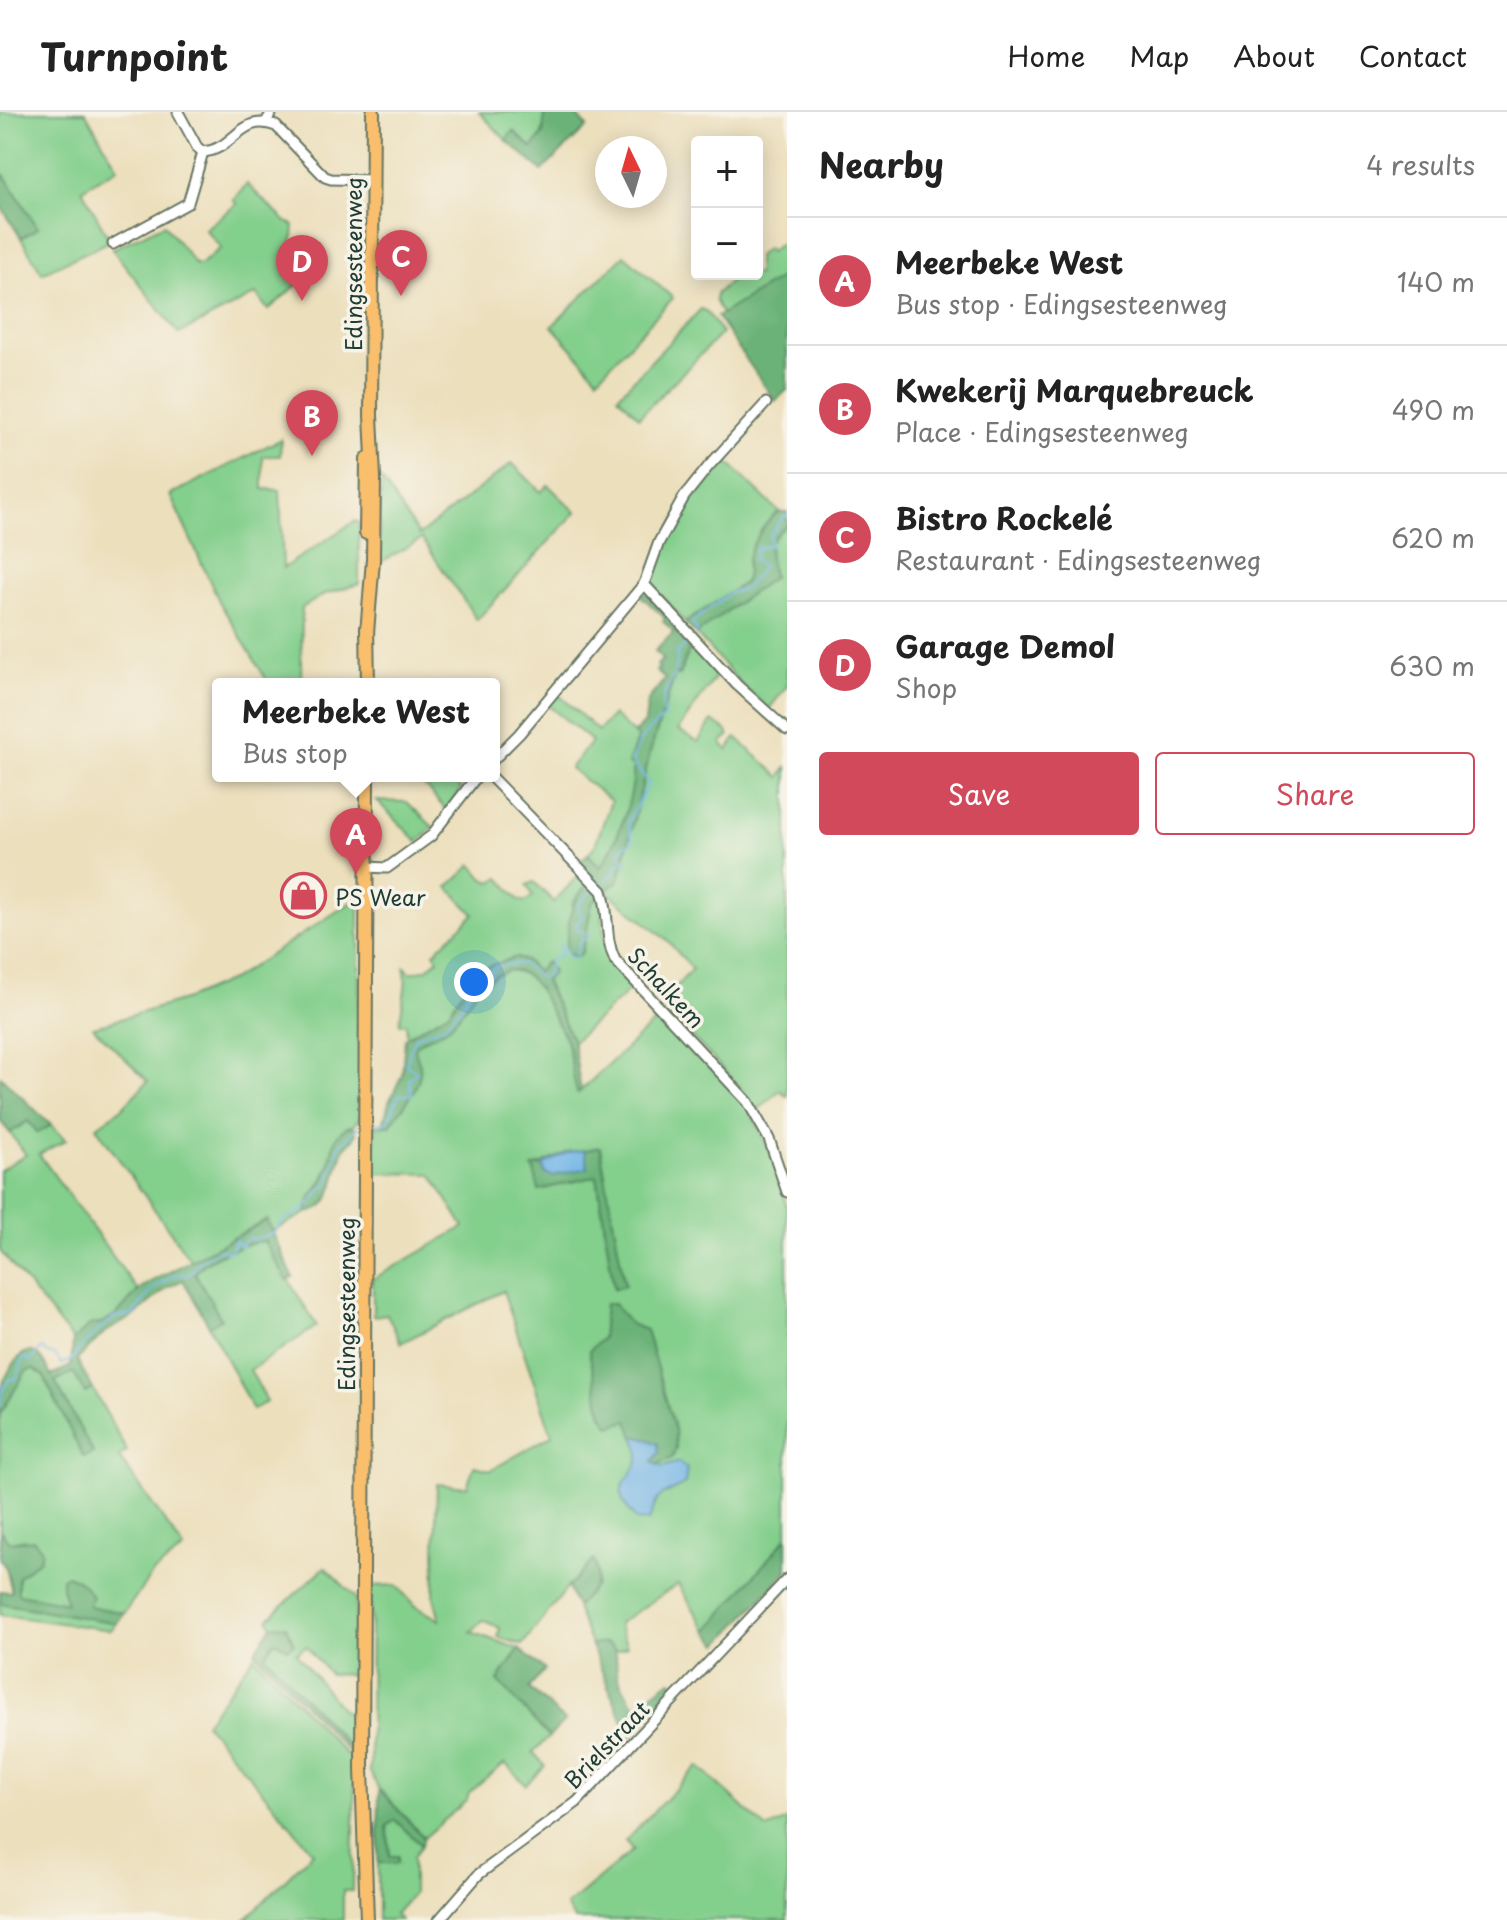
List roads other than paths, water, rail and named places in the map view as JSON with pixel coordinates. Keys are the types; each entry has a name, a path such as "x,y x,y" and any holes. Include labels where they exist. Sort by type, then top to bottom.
{"main road":[{"name":"Edingsesteenweg","path":"368,678 365,479 371,416 373,112"},
{"name":"Edingsesteenweg","path":"359,1920 363,1832 367,782"},
{"name":"Edingsesteenweg","path":"363,1832 367,1920"}],"street":[{"path":"178,112 197,147 203,152 216,150 254,121 266,122 276,126 325,177 373,180"},
{"path":"266,122 272,112"},
{"path":"113,244 188,203 203,152"},
{"path":"500,753 644,584 659,542 684,497 766,403"},
{"path":"644,584 737,685 787,730"},
{"path":"367,867 387,868 431,836 472,782"},
{"name":"Schalkem","path":"496,782 602,891 615,960 748,1102 769,1139 787,1192"},
{"name":"Brielstraat","path":"439,1920 479,1874 577,1802 787,1579"}],"water":[{"path":"585,1150 588,1168 552,1176 545,1173 543,1165 568,1152"},
{"path":"634,1437 644,1437 658,1444 659,1453 652,1462 663,1467 679,1462 687,1469 685,1484 661,1496 649,1521 636,1520 622,1498 624,1484 639,1458"}],"waterway":[{"path":"698,634 692,622 731,592 745,589 763,566 754,560 757,548 771,545 770,535 787,515"},
{"path":"603,882 613,874 617,865 626,862 620,849 633,841 628,822 649,783 632,762 636,748 664,717 664,698 675,671 677,653 689,642"},
{"path":"373,1124 388,1121 399,1095 412,1095 409,1079 417,1072 406,1065 415,1037 445,1025 461,1007 477,978 485,980 495,966 521,963 541,978 548,975 550,960 560,955 560,945 569,958 575,959 579,943 590,935 577,930 576,924 582,918 578,905 593,889"},
{"path":"0,1406 3,1388 10,1379 16,1379 24,1357 30,1361 42,1348 46,1353 55,1355 62,1364 73,1359 85,1343 112,1319 130,1316 137,1310 157,1285 176,1274 188,1275 202,1260 220,1249 230,1252 235,1240 241,1247 248,1237 255,1240 275,1232 282,1221 304,1209 320,1189 327,1186 340,1145 358,1127"}],"place":[{"name":"Bistro Rockelé","path":"401,296"},
{"name":"Garage Demol","path":"302,301"},
{"name":"Kwekerij Marquebreuck","path":"312,456"},
{"name":"Meerbeke West","path":"356,874"},
{"name":"PS Wear","path":"304,896"}]}
